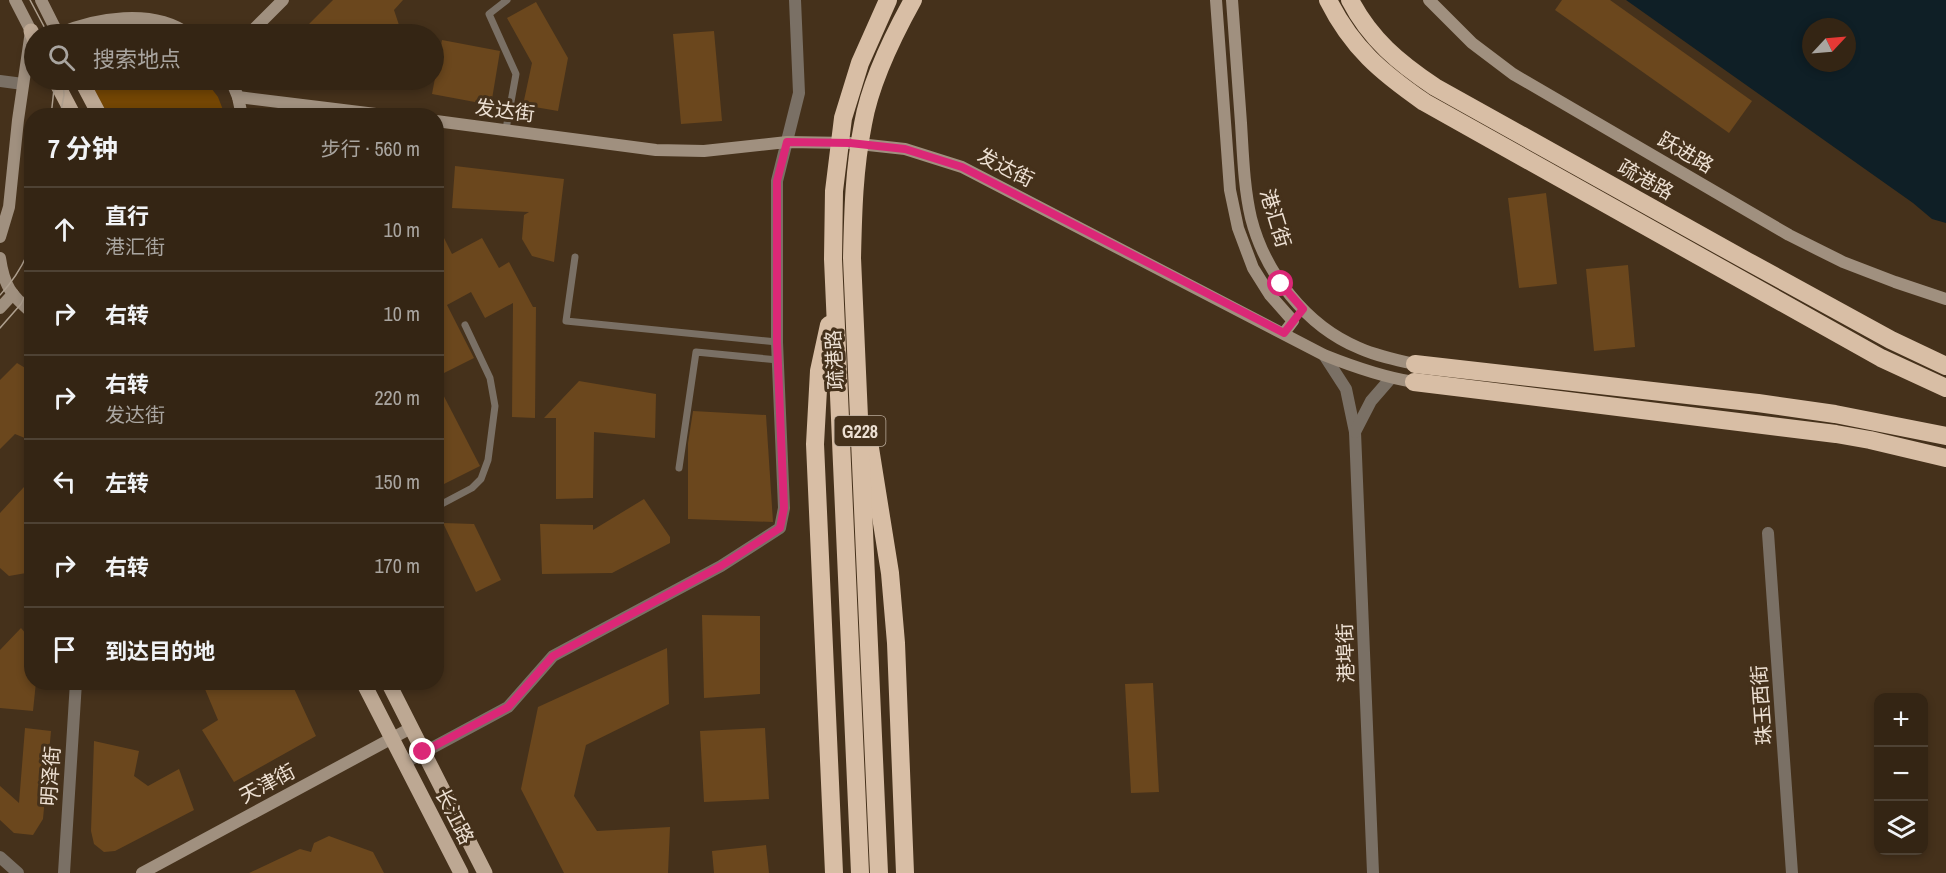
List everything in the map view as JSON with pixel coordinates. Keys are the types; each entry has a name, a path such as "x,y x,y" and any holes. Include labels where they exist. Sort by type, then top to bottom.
{"highway":[{"name":"疏港路","path":"860,873 833,259 834,191 843,118 860,63 888,0"},
{"name":"疏港路","path":"879,873 852,247 853,191 863,123 879,70 913,0"},
{"path":"1328,0 1338,20 1374,64 1416,96 1743,269"},
{"name":"疏港路","path":"1350,0 1370,32 1386,51 1435,87 1743,269 1881,358 1946,388"},
{"name":"疏港路","path":"1743,269 1946,366"},
{"path":"834,873 815,444 819,372 835,300"},
{"path":"1415,373 1758,403 1835,414 1946,436"},
{"path":"1415,373 1836,434 1946,458"},
{"path":"857,376 890,573 896,643 905,873"}],"main road":[{"path":"60,90 70,108"},
{"path":"86,90 96,108"},
{"name":"长江路","path":"367,690 461,873"},
{"name":"长江路","path":"392,690 485,873"}],"street":[{"path":"15,0 28,24"},
{"path":"41,0 53,24"},
{"path":"259,24 283,0"},
{"path":"404,763 508,707 553,656 721,566 780,528 784,508 777,342 777,181 799,93 795,0"},
{"name":"港汇街","path":"1216,0 1230,190 1238,228 1253,268 1270,295 1293,321"},
{"name":"港汇街","path":"1232,0 1246,186 1251,219 1263,251 1281,284 1303,309 1331,333 1357,347 1388,358 1415,373"},
{"name":"跃进路","path":"1429,0 1472,44 1513,74 1789,235 1843,262 1946,299"},
{"path":"86,24 108,19 130,18 165,24"},
{"path":"0,237 9,207 24,79"},
{"path":"0,81 23,84"},
{"path":"235,90 240,108"},
{"path":"238,97 327,108"},
{"name":"发达街","path":"444,122 656,150 704,151 787,142 850,143 905,149 962,167 1324,355 1364,371 1391,378 1415,373"},
{"path":"0,258 3,277 13,294 24,305"},
{"path":"0,308 13,294"},
{"path":"1284,333 1303,309"},
{"name":"港埠街","path":"1324,355 1346,389 1355,432 1373,873"},
{"path":"1355,432 1371,401 1391,378"},
{"name":"珠玉西街","path":"1768,533 1792,873"},
{"name":"明泽街","path":"64,873 75,690"},
{"name":"天津街","path":"142,873 411,728"},
{"path":"0,857 18,873"}],"lane":[{"path":"506,129 516,74 489,14 507,0"},
{"path":"575,257 566,321 777,342"},
{"path":"444,503 472,488 482,479 488,460 495,406 490,378 465,325"},
{"path":"679,468 696,352 778,360"}],"shaded area":[{"path":"92,90 213,90 222,108 102,108"}],"water":[{"path":"1626,0 1946,0 1946,223 1932,219 1913,203"}],"building":[{"path":"333,0 403,0 394,10 399,24 309,24"},
{"path":"1562,0 1610,0 1752,101 1729,133 1555,10"},
{"path":"536,2 568,58 558,111 523,105 532,63 507,18"},
{"path":"714,31 722,121 681,124 673,34"},
{"path":"444,40 500,51 491,105 432,94 433,90 444,90"},
{"path":"455,166 564,179 554,262 532,256 522,239 524,215 529,212 452,208"},
{"path":"1546,193 1557,284 1519,288 1508,198"},
{"path":"444,238 452,254 482,238 499,268 509,262 533,307 536,307 535,418 512,417 513,303 485,318 471,292 447,305 474,358 444,373"},
{"path":"1628,265 1635,347 1594,351 1586,269"},
{"path":"17,363 24,367 24,438 15,434 0,449 0,380"},
{"path":"579,381 656,394 655,438 594,432 593,498 556,499 556,418 544,418"},
{"path":"444,396 480,466 444,484"},
{"path":"693,411 766,415 773,522 688,519 688,443"},
{"path":"24,487 24,573 9,576 0,568 0,513"},
{"path":"644,499 670,537 670,543 612,573 542,574 540,524 593,525 593,530"},
{"path":"444,523 474,524 501,580 476,592"},
{"path":"702,615 760,616 760,694 704,698"},
{"path":"21,628 24,632 24,690 35,690 33,711 0,708 0,650"},
{"path":"667,648 669,704 586,745 574,796 597,831 670,827 668,873 564,873 521,789 538,707"},
{"path":"1153,683 1159,792 1131,793 1125,684"},
{"path":"205,690 295,690 316,736 234,782 202,730 218,720"},
{"path":"25,728 51,731 43,819 33,835 14,833 0,820 0,786 19,803"},
{"path":"765,728 769,799 704,802 700,731"},
{"path":"94,741 139,751 134,776 148,786 179,769 194,810 115,851 104,852 94,844 91,831"},
{"path":"329,836 373,852 384,873 249,873 300,849 311,852 314,843"},
{"path":"766,845 769,873 714,873 712,851"}],"tram line":[{"path":"30,0 43,24"},
{"path":"52,108 54,90"},
{"path":"62,108 64,90"},
{"path":"0,295 24,261"},
{"path":"0,328 24,298"}],"route":[{"path":"423,752 508,707 553,656 721,566 780,528 784,508 777,342 777,181 787,142 850,143 905,149 962,167 1284,333 1303,309 1281,284"}]}
